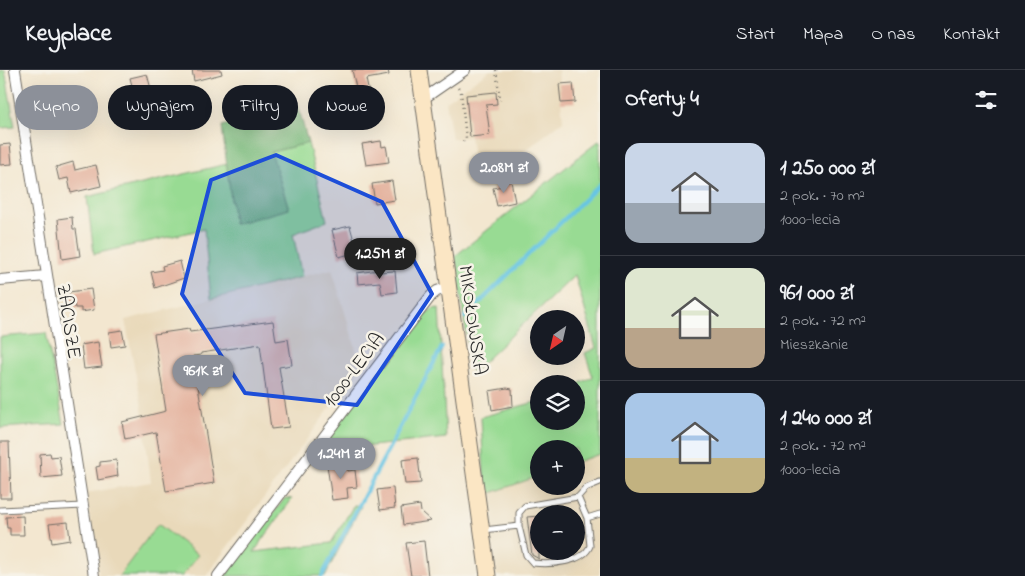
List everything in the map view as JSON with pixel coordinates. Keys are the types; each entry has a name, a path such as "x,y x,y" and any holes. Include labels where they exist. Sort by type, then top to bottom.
{"main road":[{"name":"MIKOŁOWSKA","path":"419,70 488,576"}],"street":[{"name":"ZACISZE","path":"15,70 94,576"},
{"path":"423,99 465,70"},
{"path":"0,280 46,276"},
{"name":"1000-LECIA","path":"218,576 431,296 437,290 449,287"}],"lane":[{"path":"578,497 587,518 590,546 588,550 574,559 548,562 533,562 530,560 524,549 519,526 519,513 525,506 578,497 586,488 600,482"},
{"path":"0,510 82,506"},
{"path":"587,518 600,514"},
{"path":"481,530 519,526"}],"path":[{"path":"496,70 500,100"},
{"path":"460,92 466,138 461,144"}],"highlighted area":[{"path":"276,155 382,202 432,294 357,405 245,393 182,294 211,180"}],"shaded area":[{"path":"490,70 558,70 563,121 477,188 470,137 452,139 446,101"},
{"path":"332,269 361,366 206,576 99,576 86,493 151,482 141,401 125,320"},
{"path":"600,454 600,575 496,576 485,495 530,479 530,495 585,495 585,459"}],"green space":[{"path":"0,70 5,70 15,127 0,128"},
{"path":"298,105 308,143 271,152 289,209 234,224 222,130 298,130"},
{"path":"600,140 600,454 585,459 585,440 530,440 530,479 485,495 481,417 530,403 530,430 585,430 585,381 593,377 585,353 596,348 575,275 538,310 530,310 530,318 472,373 455,256"},
{"path":"308,143 327,221 293,234 302,277 211,299 204,229 94,254 87,197 227,164 234,223 289,209 270,152"},
{"path":"439,308 446,438 316,452 423,315"},
{"path":"46,333 64,424 0,428 0,337"},
{"path":"285,498 292,499 254,552 331,543 354,505 361,506 325,576 225,576"},
{"path":"158,524 198,555 182,576 119,576"}],"building":[{"path":"192,70 221,70 222,74 194,81"},
{"path":"352,70 388,70 389,75 366,79 367,85 355,85"},
{"path":"147,74 150,85 132,85 130,78"},
{"path":"573,83 575,102 561,103 559,84"},
{"path":"496,92 497,104 486,105 490,135 470,137 466,95"},
{"path":"381,141 382,147 386,146 389,162 366,165 362,144"},
{"path":"10,144 12,164 0,165 0,145"},
{"path":"73,162 75,170 96,165 101,186 71,193 68,178 59,180 56,167"},
{"path":"392,181 395,200 375,203 372,184"},
{"path":"511,181 515,202 497,206 493,188 502,186 501,183"},
{"path":"72,217 73,229 76,229 80,256 62,259 58,219"},
{"path":"350,226 357,252 339,257 332,230"},
{"path":"180,261 184,278 155,288 151,272 163,270 162,266"},
{"path":"379,270 379,272 395,271 397,292 382,294 380,282 358,284 357,273"},
{"path":"91,289 94,310 81,312 81,308 75,308 74,303 71,303 69,292"},
{"path":"273,321 276,341 288,339 292,365 279,367 289,427 271,429 260,344 201,353 201,355 193,356 214,483 166,491 156,432 125,439 122,422 166,411 154,334 189,329 190,332"},
{"path":"122,330 125,345 111,347 109,332"},
{"path":"98,342 102,367 84,369 81,345"},
{"path":"512,389 513,406 492,410 489,391"},
{"path":"0,442 9,442 11,498 0,498"},
{"path":"50,453 51,457 59,456 62,476 41,478 40,454"},
{"path":"418,458 421,483 405,484 402,460"},
{"path":"116,460 118,476 98,480 96,467 100,466 100,462"},
{"path":"347,462 348,471 355,470 357,487 347,488 348,498 332,500 327,465"},
{"path":"393,488 395,508 380,510 377,490"},
{"path":"420,505 421,512 431,521 403,525 401,508"},
{"path":"23,516 24,535 10,535 10,528 7,528 6,517"},
{"path":"527,517 530,517 530,540"},
{"path":"68,522 70,540 52,543 49,524"},
{"path":"424,541 428,576 411,576 406,543"}],"waterway":[{"path":"465,317 600,184"},
{"path":"322,576 442,347"}]}
